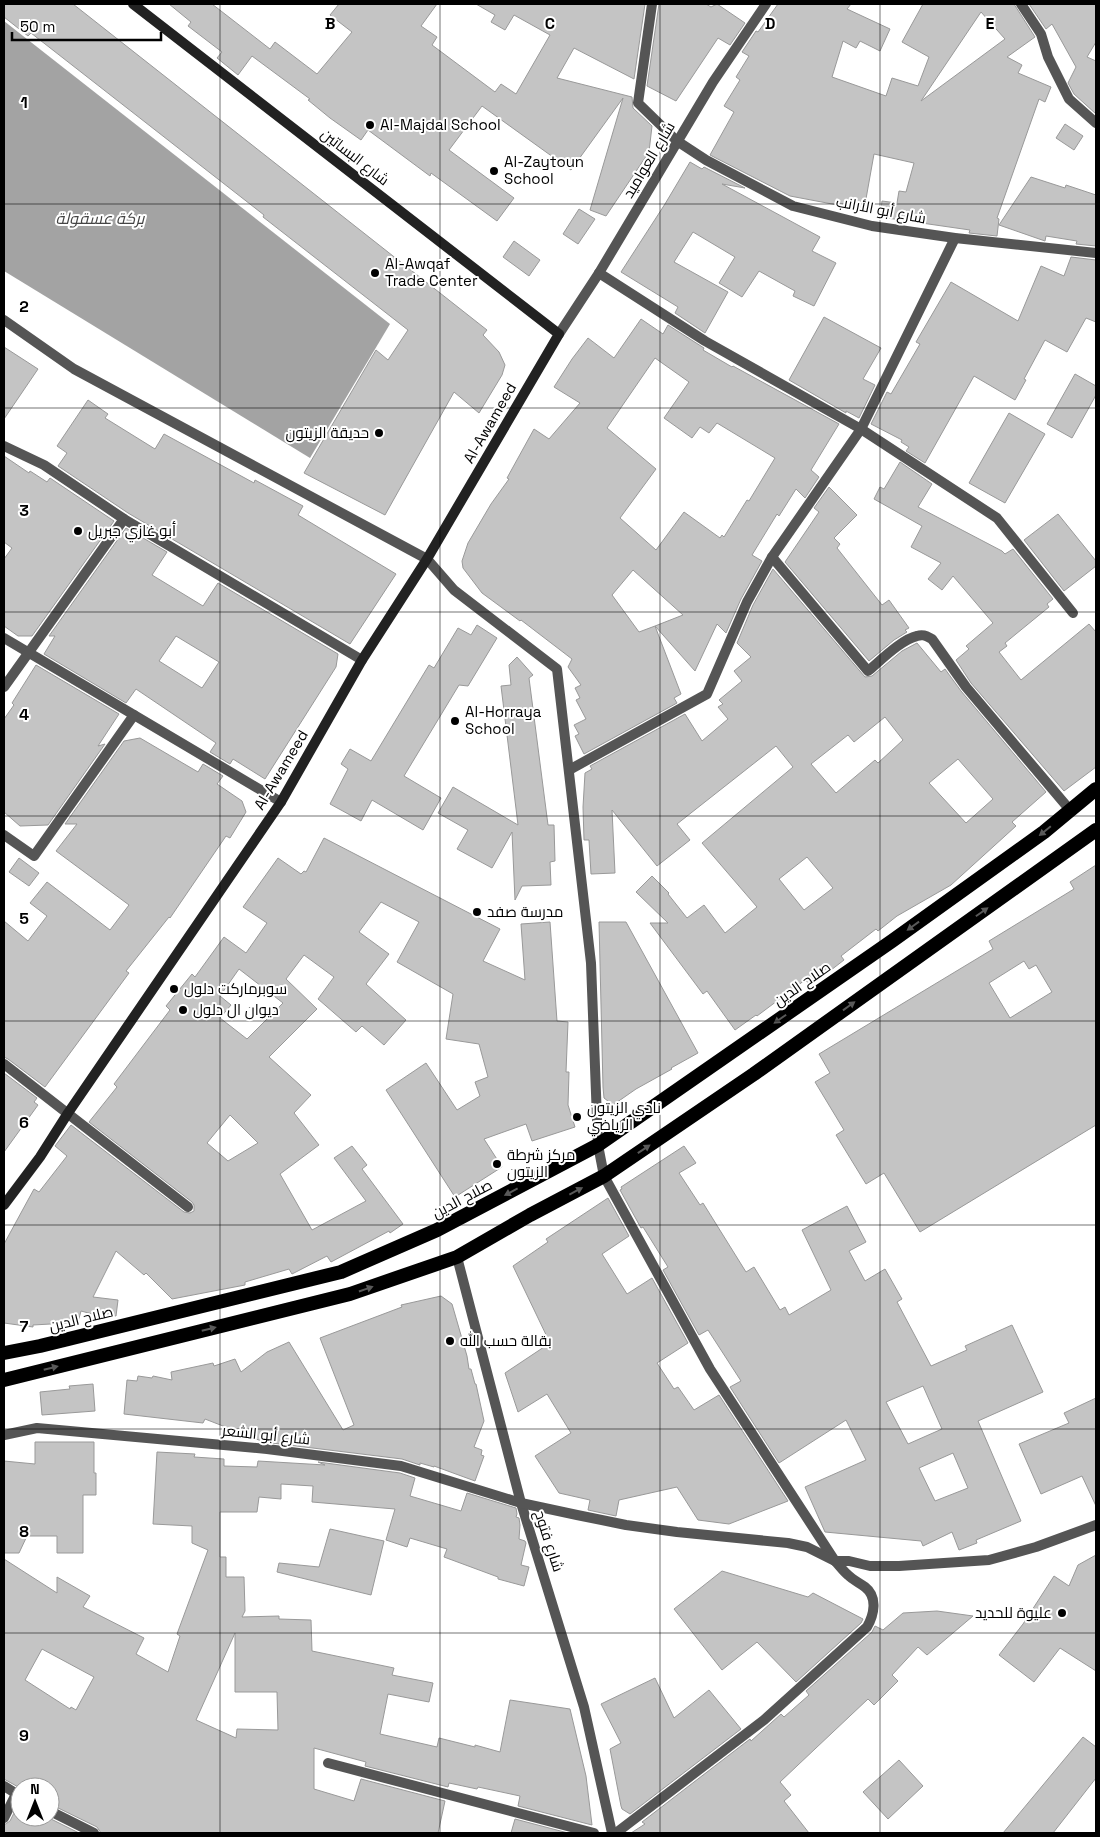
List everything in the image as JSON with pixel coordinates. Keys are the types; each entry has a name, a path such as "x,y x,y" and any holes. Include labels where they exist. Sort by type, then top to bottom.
{"highway":[{"name":"صلاح الدين","path":"4,1353 40,1346 340,1272 438,1230 598,1145 892,942 1044,832 1096,789"},
{"path":"4,1380 350,1294 457,1257 530,1215 604,1176 754,1074 1096,830"}],"main road":[{"name":"شارع البساتين","path":"133,4 559,334"},
{"name":"Al-Awameed","path":"4,1205 40,1157 68,1113 281,802 362,660 427,559 559,334"}],"street":[{"name":"شارع أبو الأرانب","path":"652,4 638,103 677,141 706,160 793,206 872,226 955,238 1096,253"},
{"name":"شارع العواميد","path":"559,334 599,273 713,82 766,4"},
{"path":"1021,4 1041,34 1048,56 1069,99 1096,123"},
{"path":"569,770 706,694 747,602 772,557 861,429 955,238"},
{"path":"599,273 705,341 861,429 997,518 1073,613"},
{"path":"4,320 74,369 427,559 454,590 557,669 591,963 598,1145 604,1176 710,1369 835,1560 849,1576 867,1588 874,1606 871,1621 867,1627 764,1720 614,1833"},
{"path":"4,446 44,465 124,519 362,660"},
{"path":"4,687 124,519"},
{"path":"772,557 868,671 915,636 924,635 932,639 966,688 1070,810"},
{"path":"4,638 27,654 134,714 281,802"},
{"path":"4,835 34,856 134,714"},
{"path":"4,1064 188,1207"},
{"name":"شارع فتوح","path":"457,1257 521,1502 584,1707 614,1833"},
{"name":"شارع أبو الشعر","path":"4,1435 37,1428 267,1449 391,1464 521,1502 626,1525 788,1543 807,1547 835,1560"},
{"path":"835,1560 870,1566 989,1560 1036,1547 1096,1525"},
{"path":"328,1763 594,1833"},
{"path":"60,1816 94,1833"}],"water":[{"name":"بركة عسقولة","path":"4,21 390,324 310,458 4,271"}],"building":[{"path":"4,4 73,4 487,330 483,335 499,352 505,365 502,375 479,413 454,392 385,515 304,473 376,350 388,360 408,330 31,33 28,36 4,17"},
{"path":"169,4 212,4 270,49 275,42 317,74 352,32 330,15 339,4 437,4 421,26 437,37 432,45 495,92 501,84 516,94 550,35 514,15 505,30 491,22 495,15 476,4 645,4 634,79 574,48 557,78 632,97 633,108 652,126 649,152 606,216 590,210 623,98 571,170 482,106 449,150 514,198 497,221 431,173 430,176 368,130 361,140 252,56 238,75 217,58 222,52 188,26 191,22"},
{"path":"659,4 706,4 711,7 717,4 745,23 730,45 718,38 676,101 647,86"},
{"path":"778,4 851,4 847,9 890,29 880,51 860,41 856,48 843,41 832,77 886,96 892,78 918,86 929,57 902,42 923,4 1014,4 1035,37 1007,57 1022,65 1018,73 1051,87 1045,102 1039,99 997,218 999,219 997,236 969,233 970,230 880,217 882,201 897,203 899,191 906,192 914,163 874,154 864,210 790,196 710,155 734,112 724,106 740,80 736,77 749,56 742,52 756,31 758,32","holes":["981,12 1005,39 921,101"]},
{"path":"1029,4 1096,4 1096,42 1087,57 1096,61 1096,114 1074,94 1068,83 1076,67 1052,24 1046,29"},
{"path":"1065,124 1083,136 1074,150 1056,138"},
{"path":"690,162 745,188 722,184 820,237 812,251 836,263 814,306 793,296 795,291 759,271 742,297 719,283 735,257 693,232 674,262 728,292 705,333 675,313 678,307 621,272"},
{"path":"1031,177 1065,188 1066,185 1096,195 1096,246 1076,244 1077,241 1046,236 1045,241 999,225"},
{"path":"579,209 595,219 578,244 563,234"},
{"path":"514,241 540,260 529,276 503,257"},
{"path":"1071,257 1096,260 1096,322 1086,318 1067,352 1045,340 1015,400 974,376 925,463 906,451 909,447 901,442 902,440 871,424 887,392 891,394 920,344 916,342 951,282 1018,321 1041,266 1064,276"},
{"path":"824,317 881,348 863,379 875,385 859,418 846,411 846,413 789,380"},
{"path":"641,319 663,334 668,325 704,348 703,350 732,367 839,424 811,470 819,477 805,498 796,489 779,516 777,514 752,555 762,561 741,599 726,633 717,624 695,671 655,626 681,694 674,698 677,703 584,754 575,736 579,734 574,725 586,719 576,700 580,698 575,688 581,685 568,667 572,659 482,593 463,568 462,561 468,543 491,504 509,479 507,478 534,429 549,439 580,403 554,387 572,359 588,338 614,358","holes":["655,358 689,382 664,418 692,438 700,427 709,433 717,423 775,458 724,537 722,535 720,538 684,512 656,550 620,518 656,469 607,428","633,570 683,615 639,632 612,595"]},
{"path":"4,347 38,369 4,419"},
{"path":"1075,374 1096,386 1096,395 1072,438 1047,424"},
{"path":"88,400 108,414 105,418 155,449 164,434 254,483 255,480 303,506 298,515 396,574 350,644 128,513 58,466 67,453 57,446"},
{"path":"1009,413 1045,434 1005,503 969,483"},
{"path":"4,456 29,473 30,471 47,482 50,478 114,521 32,636 18,636 4,626 4,559 12,548 4,542"},
{"path":"900,462 932,484 918,507 1005,554 1013,549 1053,599 1047,604 1049,607 1005,643 1007,646 999,652 1021,680 1089,624 1096,632 1096,767 1064,791 971,683 956,660 969,649 966,646 993,623 953,576 942,590 928,579 941,563 911,547 922,526 874,499 880,487 884,489"},
{"path":"829,487 857,515 834,538 840,544 837,548 882,605 889,600 909,628 905,630 907,632 894,640 869,661 785,562 819,512 814,508"},
{"path":"1058,514 1096,561 1096,566 1064,591 1024,540"},
{"path":"126,528 167,552 152,575 203,606 218,583 338,654 336,667 265,779 233,759 230,764 210,752 216,743 136,689 126,703 44,654 55,636 49,636","holes":["176,636 219,662 202,688 159,661"]},
{"path":"773,569 865,677 872,676 902,651 917,643 941,672 945,669 961,691 1046,792 1012,822 1016,826 951,885 897,916 878,931 876,929 841,956 844,960 822,977 820,974 808,983 805,980 735,1030 707,991 703,994 650,923 668,923 636,892 652,876 669,893 687,918 704,905 725,933 757,907 702,843 793,767 776,746 677,824 690,840 657,866 612,810 615,873 591,874 589,840 584,840 583,807 585,773 592,769 590,766 685,714 702,741 728,719 718,707 723,704 719,700 742,681 734,671 751,657 737,643 753,605","holes":["885,717 903,740 878,763 875,760 836,793 811,764 848,735 854,742","958,759 993,799 966,823 929,783","807,857 833,888 804,910 779,879"]},
{"path":"477,625 497,638 468,686 459,685 404,776 441,798 423,830 372,800 361,821 330,804 348,769 341,764 350,749 371,761 429,665 434,668 458,628 471,635"},
{"path":"517,657 533,675 529,678 548,825 554,825 555,861 550,862 551,885 522,886 515,900 512,832 492,868 457,849 468,830 438,813 453,787 518,825 501,686 511,685 509,665"},
{"path":"36,665 119,714 98,746 105,744 48,825 20,826 4,812 4,719"},
{"path":"140,738 198,772 203,764 223,776 217,784 242,801 246,812 230,838 226,836 170,918 126,971 129,973 45,1087 4,1057 4,921 28,941 47,916 30,903 47,882 110,930 129,905 56,851 77,824 65,824 124,741"},
{"path":"324,838 500,929 483,961 525,980 521,924 550,922 557,1021 568,1022 566,1072 569,1072 568,1105 575,1127 532,1141 526,1124 484,1139 502,1167 455,1197 386,1090 426,1063 457,1110 480,1096 475,1082 488,1077 479,1044 446,1039 453,994 397,962 419,922 381,902 359,932 389,954 366,984 406,1020 384,1045 362,1026 356,1032 318,999 334,977 304,955 286,979 317,1009 269,1057 311,1095 294,1113 319,1145 280,1174 312,1230 366,1201 334,1158 352,1146 367,1165 362,1169 403,1224 390,1233 389,1231 331,1262 327,1256 292,1274 289,1269 245,1282 245,1285 172,1299 146,1273 144,1275 116,1251 93,1297 118,1300 116,1316 96,1313 96,1315 81,1311 77,1326 68,1323 33,1325 33,1327 4,1323 4,1244 34,1189 39,1192 67,1156 55,1146 71,1125 184,1212 190,1213 194,1211 192,1202 89,1122 117,1087 114,1084 170,1010 166,1006 192,974 195,977 224,937 246,953 267,923 243,907 278,858 301,874 304,871 306,872","holes":["239,969 283,1003 247,1039 220,1018 231,1005 220,996","230,1115 258,1143 228,1161 207,1143"]},
{"path":"19,858 39,873 29,886 9,872"},
{"path":"1096,865 1096,1125 920,1232 884,1173 866,1184 836,1135 844,1130 815,1082 830,1073 819,1054 993,949 989,941 1074,889 1070,882","holes":["1024,961 1029,969 1036,965 1052,992 1010,1018 989,983"]},
{"path":"599,922 626,922 698,1053 636,1089 613,1105 604,1098 603,1087"},
{"path":"4,1073 37,1098 34,1102 38,1105 4,1152"},
{"path":"684,1146 696,1163 679,1173 700,1205 703,1203 746,1272 754,1267 780,1310 785,1307 789,1315 831,1290 802,1230 847,1206 866,1242 849,1251 865,1281 885,1269 902,1299 897,1302 931,1366 967,1350 965,1346 1012,1325 1043,1392 978,1421 1021,1521 976,1540 977,1543 959,1550 952,1532 923,1546 921,1541 825,1532 805,1487 866,1460 846,1420 779,1463 730,1387 741,1381 708,1330 699,1335 663,1270 668,1267 643,1227 641,1228 620,1190 622,1189 621,1187","holes":["923,1386 942,1429 908,1444 886,1402","953,1453 968,1488 935,1501 919,1468"]},
{"path":"608,1198 629,1236 602,1254 627,1294 652,1278 688,1343 657,1363 674,1389 678,1387 694,1410 719,1395 788,1501 729,1524 698,1520 677,1487 619,1500 616,1516 588,1510 590,1500 559,1493 535,1456 571,1433 547,1394 518,1412 505,1373 550,1343 513,1266 548,1242 546,1239"},
{"path":"441,1296 452,1304 469,1369 471,1369 476,1384 484,1421 474,1447 482,1450 481,1455 484,1456 475,1481 434,1466 420,1463 420,1465 402,1459 264,1442 205,1419 203,1423 124,1414 127,1380 137,1381 138,1376 152,1378 153,1376 172,1380 171,1372 213,1363 214,1366 235,1359 241,1372 267,1352 289,1342 343,1430 354,1425 320,1338 402,1307 401,1305"},
{"path":"93,1384 95,1411 42,1415 40,1392 70,1389 69,1386"},
{"path":"1096,1398 1096,1506 1082,1476 1041,1494 1019,1444 1069,1423 1064,1413"},
{"path":"35,1442 94,1442 96,1495 83,1495 83,1553 57,1553 57,1536 27,1536 19,1553 4,1553 4,1461 35,1464"},
{"path":"157,1452 195,1454 194,1457 224,1459 224,1466 257,1467 258,1461 325,1465 318,1462 400,1473 415,1478 410,1496 461,1511 467,1493 516,1508 516,1517 519,1518 520,1525 519,1539 526,1543 521,1565 529,1567 524,1586 498,1579 498,1577 444,1557 447,1549 410,1538 407,1547 386,1540 395,1509 312,1502 313,1486 281,1484 281,1499 259,1497 257,1512 220,1512 220,1557 226,1557 226,1577 244,1577 245,1611 242,1617 279,1616 279,1619 311,1620 312,1651 394,1668 392,1675 433,1683 429,1702 388,1694 380,1734 437,1747 439,1738 500,1752 510,1700 570,1709 586,1776 592,1825 518,1806 520,1796 449,1783 448,1787 365,1766 366,1762 314,1748 314,1789 354,1801 361,1779 445,1801 438,1833 101,1833 97,1827 60,1809 60,1777 10,1777 10,1782 4,1779 4,1559 57,1593 57,1577 90,1596 83,1607 144,1638 136,1654 168,1672 180,1636 177,1634 208,1550 192,1543 192,1526 153,1524","holes":["235,1633 235,1692 277,1692 278,1730 237,1729 236,1738 196,1720","42,1649 94,1677 76,1710 71,1707 70,1709 25,1680"]},
{"path":"330,1529 384,1541 371,1595 277,1572 279,1563 319,1567"},
{"path":"1096,1555 1096,1671 1060,1648 1034,1682 999,1655 1023,1624 1054,1576 1069,1586 1078,1565"},
{"path":"722,1571 808,1597 813,1593 863,1619 861,1623 796,1682 757,1642 722,1670 674,1609"},
{"path":"937,1611 973,1616 927,1655 918,1647 892,1675 898,1681 874,1705 868,1699 780,1782 791,1795 784,1801 809,1833 631,1833 645,1824 642,1822 750,1739 751,1741 781,1714 784,1717 809,1695 806,1691 872,1632 875,1626 883,1630 903,1613"},
{"path":"655,1678 674,1718 709,1690 741,1729 630,1814 622,1809 621,1806 610,1749 621,1743 601,1704"},
{"path":"1083,1737 1096,1747 1096,1778 1053,1833 1003,1833"},
{"path":"899,1760 923,1786 888,1819 863,1792"},
{"path":"515,1819 568,1833 511,1833"},
{"path":"10,1821 10,1827 60,1827 60,1824 79,1833 4,1833 4,1825"}],"place":[{"name":"Al-Majdal School","path":"370,125"},
{"name":"Al-Zaytoun School","path":"494,171"},
{"name":"Al-Awqaf Trade Center","path":"375,273"},
{"name":"حديقة الزيتون","path":"379,433"},
{"name":"أبو غازي جبريل","path":"78,531"},
{"name":"Al-Horraya School","path":"455,721"},
{"name":"مدرسة صفد","path":"477,912"},
{"name":"سوبرماركت دلول","path":"174,989"},
{"name":"ديوان ال دلول","path":"183,1010"},
{"name":"نادي الزيتون الرياضي","path":"577,1117"},
{"name":"مركز شرطة الزيتون","path":"497,1164"},
{"name":"بقالة حسب الله","path":"450,1341"},
{"name":"عليوة للحديد","path":"1062,1613"}]}
